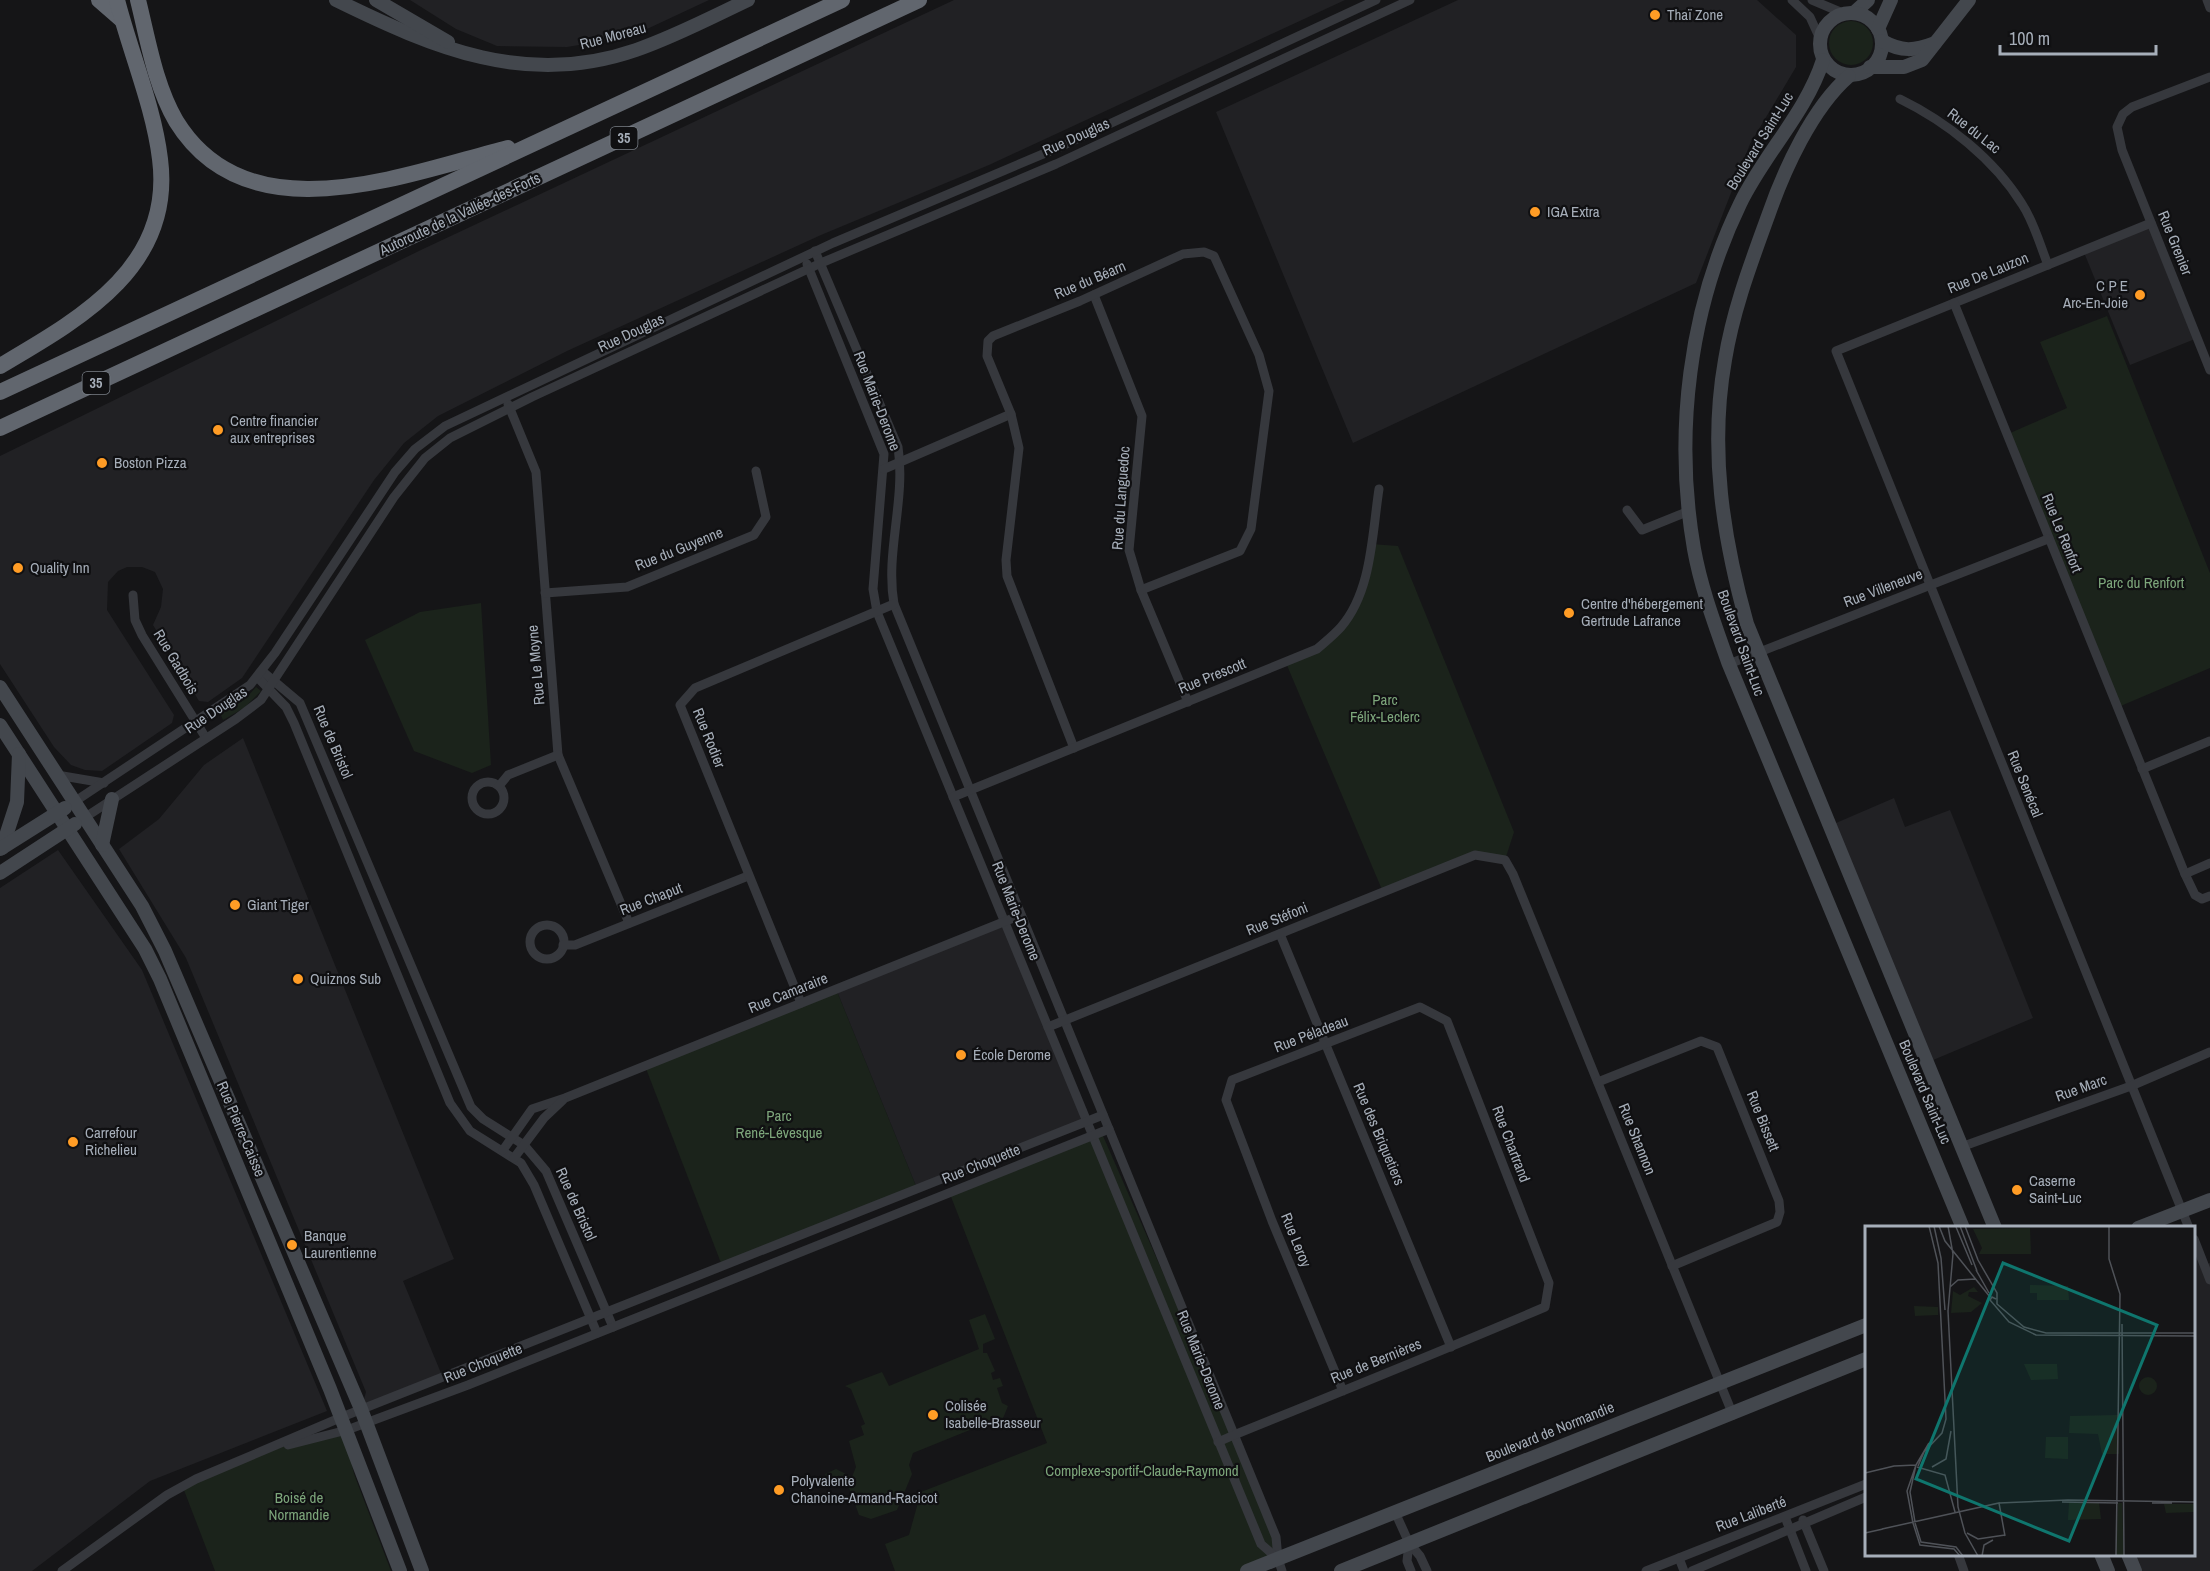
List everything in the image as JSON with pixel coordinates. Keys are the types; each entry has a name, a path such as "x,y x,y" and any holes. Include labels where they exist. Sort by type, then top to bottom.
{"highway":[{"path":"99,0 122,20"},
{"path":"0,366 70,322 113,289 139,256 155,223 161,192 160,159 117,0"},
{"path":"138,0 159,80 176,120 209,157 252,181 289,189 324,189 363,183 546,138"},
{"name":"35","path":"0,392 842,0"},
{"name":"Autoroute de la Vallée-des-Forts","path":"0,428 919,0"}],"street":[{"name":"Rue Moreau","path":"336,0 418,38 479,58 515,64 541,65 612,57 658,41 748,0"},
{"name":"Rue Moreau","path":"376,0 479,58"},
{"name":"Rue Douglas","path":"1,849 241,693 260,674 385,486 408,456 437,431 505,396 815,251 1062,146 1376,0"},
{"name":"Rue Douglas","path":"0,873 249,711 269,690 394,496 416,468 450,438 821,263 1056,164 1410,0"},
{"path":"1792,0 1810,18 1820,39 1823,60 1832,70 1849,76 1870,68 1912,65 1922,60 1969,0"},
{"path":"1812,0 1869,18 1880,35 1898,49 1910,51 1935,43"},
{"path":"1820,39 1829,23 1850,13 1868,0"},
{"path":"1870,68 1878,58 1880,35 1891,0"},
{"path":"2207,0 2210,8"},
{"name":"Boulevard Saint-Luc","path":"1823,60 1808,96 1758,168 1735,214 1715,264 1697,328 1689,382 1685,462 1689,511 1694,550 1706,598 1729,664 1963,1226"},
{"name":"Boulevard Saint-Luc","path":"1849,76 1828,98 1779,183 1737,304 1725,358 1719,409 1719,493 1732,570 1758,653 1995,1226"},
{"name":"Rue Grenier","path":"2210,76 2133,107 2123,114 2116,127 2122,150 2210,370"},
{"name":"Rue du Lac","path":"1900,99 1926,112 1994,165 2024,206 2048,265"},
{"name":"Rue De Lauzon","path":"1836,351 2151,223"},
{"name":"Rue Marie-Derome","path":"815,251 898,447 901,481 890,579 894,604 1276,1537 1280,1565"},
{"name":"Rue du Béarn","path":"1074,748 1007,576 1006,560 1019,448 1011,414 987,356 988,341 993,336 1094,295 1183,254 1204,252 1214,256 1258,355 1269,391 1251,528 1240,551 1141,590"},
{"name":"Rue Marie-Derome","path":"803,257 884,454 873,589 877,612 1261,1544 1280,1565"},
{"name":"Rue du Languedoc","path":"1094,295 1142,416 1129,550 1141,590 1188,702"},
{"name":"Rue Le Renfort","path":"1954,303 2185,874 2195,895 2202,899 2210,896"},
{"name":"Rue Senécal","path":"1836,351 2189,1226"},
{"name":"Rue Le Moyne","path":"505,396 536,472 558,755 629,923"},
{"path":"884,469 1011,414"},
{"name":"Rue du Guyenne","path":"545,593 627,587 754,535 766,517 756,471"},
{"name":"Rue Prescott","path":"953,797 1317,649 1342,626 1358,598 1367,570 1379,489"},
{"path":"1627,510 1642,531 1689,511"},
{"name":"Rue Villeneuve","path":"1729,664 2048,539"},
{"name":"Rue Gadbois","path":"133,595 135,620 142,635 206,738"},
{"name":"Rue Rodier","path":"801,1003 680,705 695,688 894,604"},
{"name":"Rue de Bristol","path":"260,674 274,681 300,703 471,1107 483,1119 524,1145 546,1171 558,1194 614,1327"},
{"name":"Rue de Bristol","path":"260,674 269,690 289,712 450,1103 470,1131 521,1163 534,1185 597,1333"},
{"name":"Rue Pierre-Caisse","path":"0,687 142,906 189,1004 363,1416 422,1571"},
{"name":"Rue Pierre-Caisse","path":"0,725 145,949 160,979 344,1423 400,1571"},
{"path":"2142,769 2210,741"},
{"path":"1,849 17,802 19,754"},
{"path":"499,786 508,776 558,755"},
{"path":"57,775 104,783"},
{"path":"102,845 112,799"},
{"path":"344,845 358,839"},
{"name":"Rue Stéfoni","path":"1048,1027 1475,855 1504,860 1513,874"},
{"path":"2185,874 2210,863"},
{"name":"Rue Shannon","path":"1513,874 1733,1415"},
{"name":"Rue Chaput","path":"563,945 575,945 748,876"},
{"name":"Rue Camaraire","path":"503,1150 532,1109 565,1098 1021,915"},
{"name":"Rue des Briquetiers","path":"1280,934 1451,1347"},
{"path":"407,994 420,988"},
{"name":"Rue Péladeau","path":"1226,1100 1232,1080 1420,1007"},
{"name":"Rue Chartrand","path":"1420,1007 1447,1021 1549,1283 1545,1307"},
{"name":"Rue Bissett","path":"1598,1082 1701,1041 1717,1047 1722,1058 1779,1201 1780,1212 1777,1222 1672,1266"},
{"name":"Rue Marc","path":"1961,1147 2131,1086 2210,1052"},
{"name":"Rue Camaraire","path":"514,1158 544,1118 565,1098"},
{"name":"Rue Leroy","path":"1226,1100 1272,1221 1343,1391"},
{"name":"Rue Choquette","path":"62,1571 167,1495 196,1479 363,1416 606,1311 1103,1114"},
{"name":"Rue Choquette","path":"263,1452 363,1416 468,1385 1109,1129"},
{"path":"2153,1224 2210,1200"},
{"path":"859,1212 864,1227"},
{"path":"2195,1244 2210,1280"},
{"path":"705,1272 711,1288"},
{"name":"Rue de Bernières","path":"1218,1442 1545,1307"},
{"name":"Boulevard de Normandie","path":"1247,1571 1280,1565 1395,1512 1865,1324"},
{"path":"1341,1571 1733,1415 1865,1359"},
{"name":"Rue Laliberté","path":"1646,1571 1865,1484"},
{"name":"Rue Laliberté","path":"1692,1571 1865,1497"},
{"path":"1395,1512 1409,1543 1420,1556 1427,1571"},
{"path":"1800,1512 1824,1571"},
{"path":"1785,1517 1806,1571"},
{"path":"1409,1543 1407,1561 1411,1571"},
{"path":"1959,1556 1964,1571"},
{"path":"2102,1556 2108,1571"},
{"path":"2129,1556 2135,1571"},
{"path":"1679,1558 1684,1571"}],"shaded area":[{"path":"410,0 709,0 632,36 567,47 497,46 456,29"},
{"path":"954,0 1345,0 989,165 821,235 567,351 438,416 404,443 374,480 242,678 208,702 199,701 153,625 161,607 163,589 155,572 142,567 127,567 118,571 108,582 107,610 174,715 172,723 102,771 85,770 71,765 54,747 0,664 0,456 423,249"},
{"path":"1458,0 1757,0 1796,35 1796,67 1750,144 1696,283 1353,443 1216,112"},
{"name":"C P E Arc-En-Joie","path":"2151,223 2195,339 2130,365 2083,250"},
{"path":"243,738 454,1259 403,1281 443,1378 361,1410 366,1392 186,958 119,849 159,819 204,765"},
{"path":"1894,798 1905,827 1950,810 2033,1018 1926,1063 1829,826"},
{"path":"58,850 142,970 327,1411 150,1481 32,1571 0,1571 0,888"},
{"name":"École Derome","path":"1004,921 1086,1121 916,1186 836,989"},
{"path":"2195,1242 2204,1265 2210,1263 2210,1571 2135,1571 2128,1556 2195,1556"}],"green space":[{"path":"1851,21 1867,27 1873,43 1867,59 1851,65 1835,59 1829,43 1835,27"},
{"name":"Parc du Renfort","path":"2107,316 2210,573 2210,668 2116,708 2008,434 2067,408 2040,342"},
{"name":"Parc Félix-Leclerc","path":"1371,544 1398,546 1514,832 1505,860 1475,855 1383,892 1286,663 1308,652 1338,630 1354,603"},
{"path":"481,603 491,765 472,773 414,751 365,640 420,612"},
{"path":"256,687 261,691 244,708 223,720 220,713 248,696"},
{"name":"Parc René-Lévesque","path":"836,989 916,1186 721,1263 645,1066"},
{"name":"Complexe-sportif-Claude-Raymond","path":"1100,1129 1234,1435 1281,1556 1245,1571 895,1571 885,1544 909,1535 921,1492 1047,1443 948,1189"},
{"name":"Colisée Isabelle-Brasseur","path":"985,1314 995,1339 983,1344 983,1353 987,1353 995,1371 991,1373 993,1380 1000,1378 1003,1386 997,1388 1002,1403 1008,1406 999,1428 987,1423 913,1453 909,1465 912,1474 897,1510 871,1519 859,1515 848,1485 837,1478 828,1482 825,1474 836,1469 852,1477 856,1467 849,1441 864,1435 861,1426 865,1424 851,1389 845,1386 882,1372 889,1386 979,1349 969,1320"},
{"name":"Boisé de Normandie","path":"344,1430 354,1474 391,1571 215,1571 182,1485 278,1446"}],"place":[{"name":"Thaï Zone","path":"1655,15"},
{"name":"IGA Extra","path":"1535,212"},
{"name":"C P E Arc-En-Joie","path":"2140,295"},
{"name":"Centre financier aux entreprises","path":"218,430"},
{"name":"Boston Pizza","path":"102,463"},
{"name":"Quality Inn","path":"18,568"},
{"name":"Centre d'hébergement Gertrude Lafrance","path":"1569,613"},
{"name":"Giant Tiger","path":"235,905"},
{"name":"Quiznos Sub","path":"298,979"},
{"name":"École Derome","path":"961,1055"},
{"name":"Carrefour Richelieu","path":"73,1142"},
{"name":"Caserne Saint-Luc","path":"2017,1190"},
{"name":"Banque Laurentienne","path":"292,1245"},
{"name":"Colisée Isabelle-Brasseur","path":"933,1415"},
{"name":"Polyvalente Chanoine-Armand-Racicot","path":"779,1490"}]}
